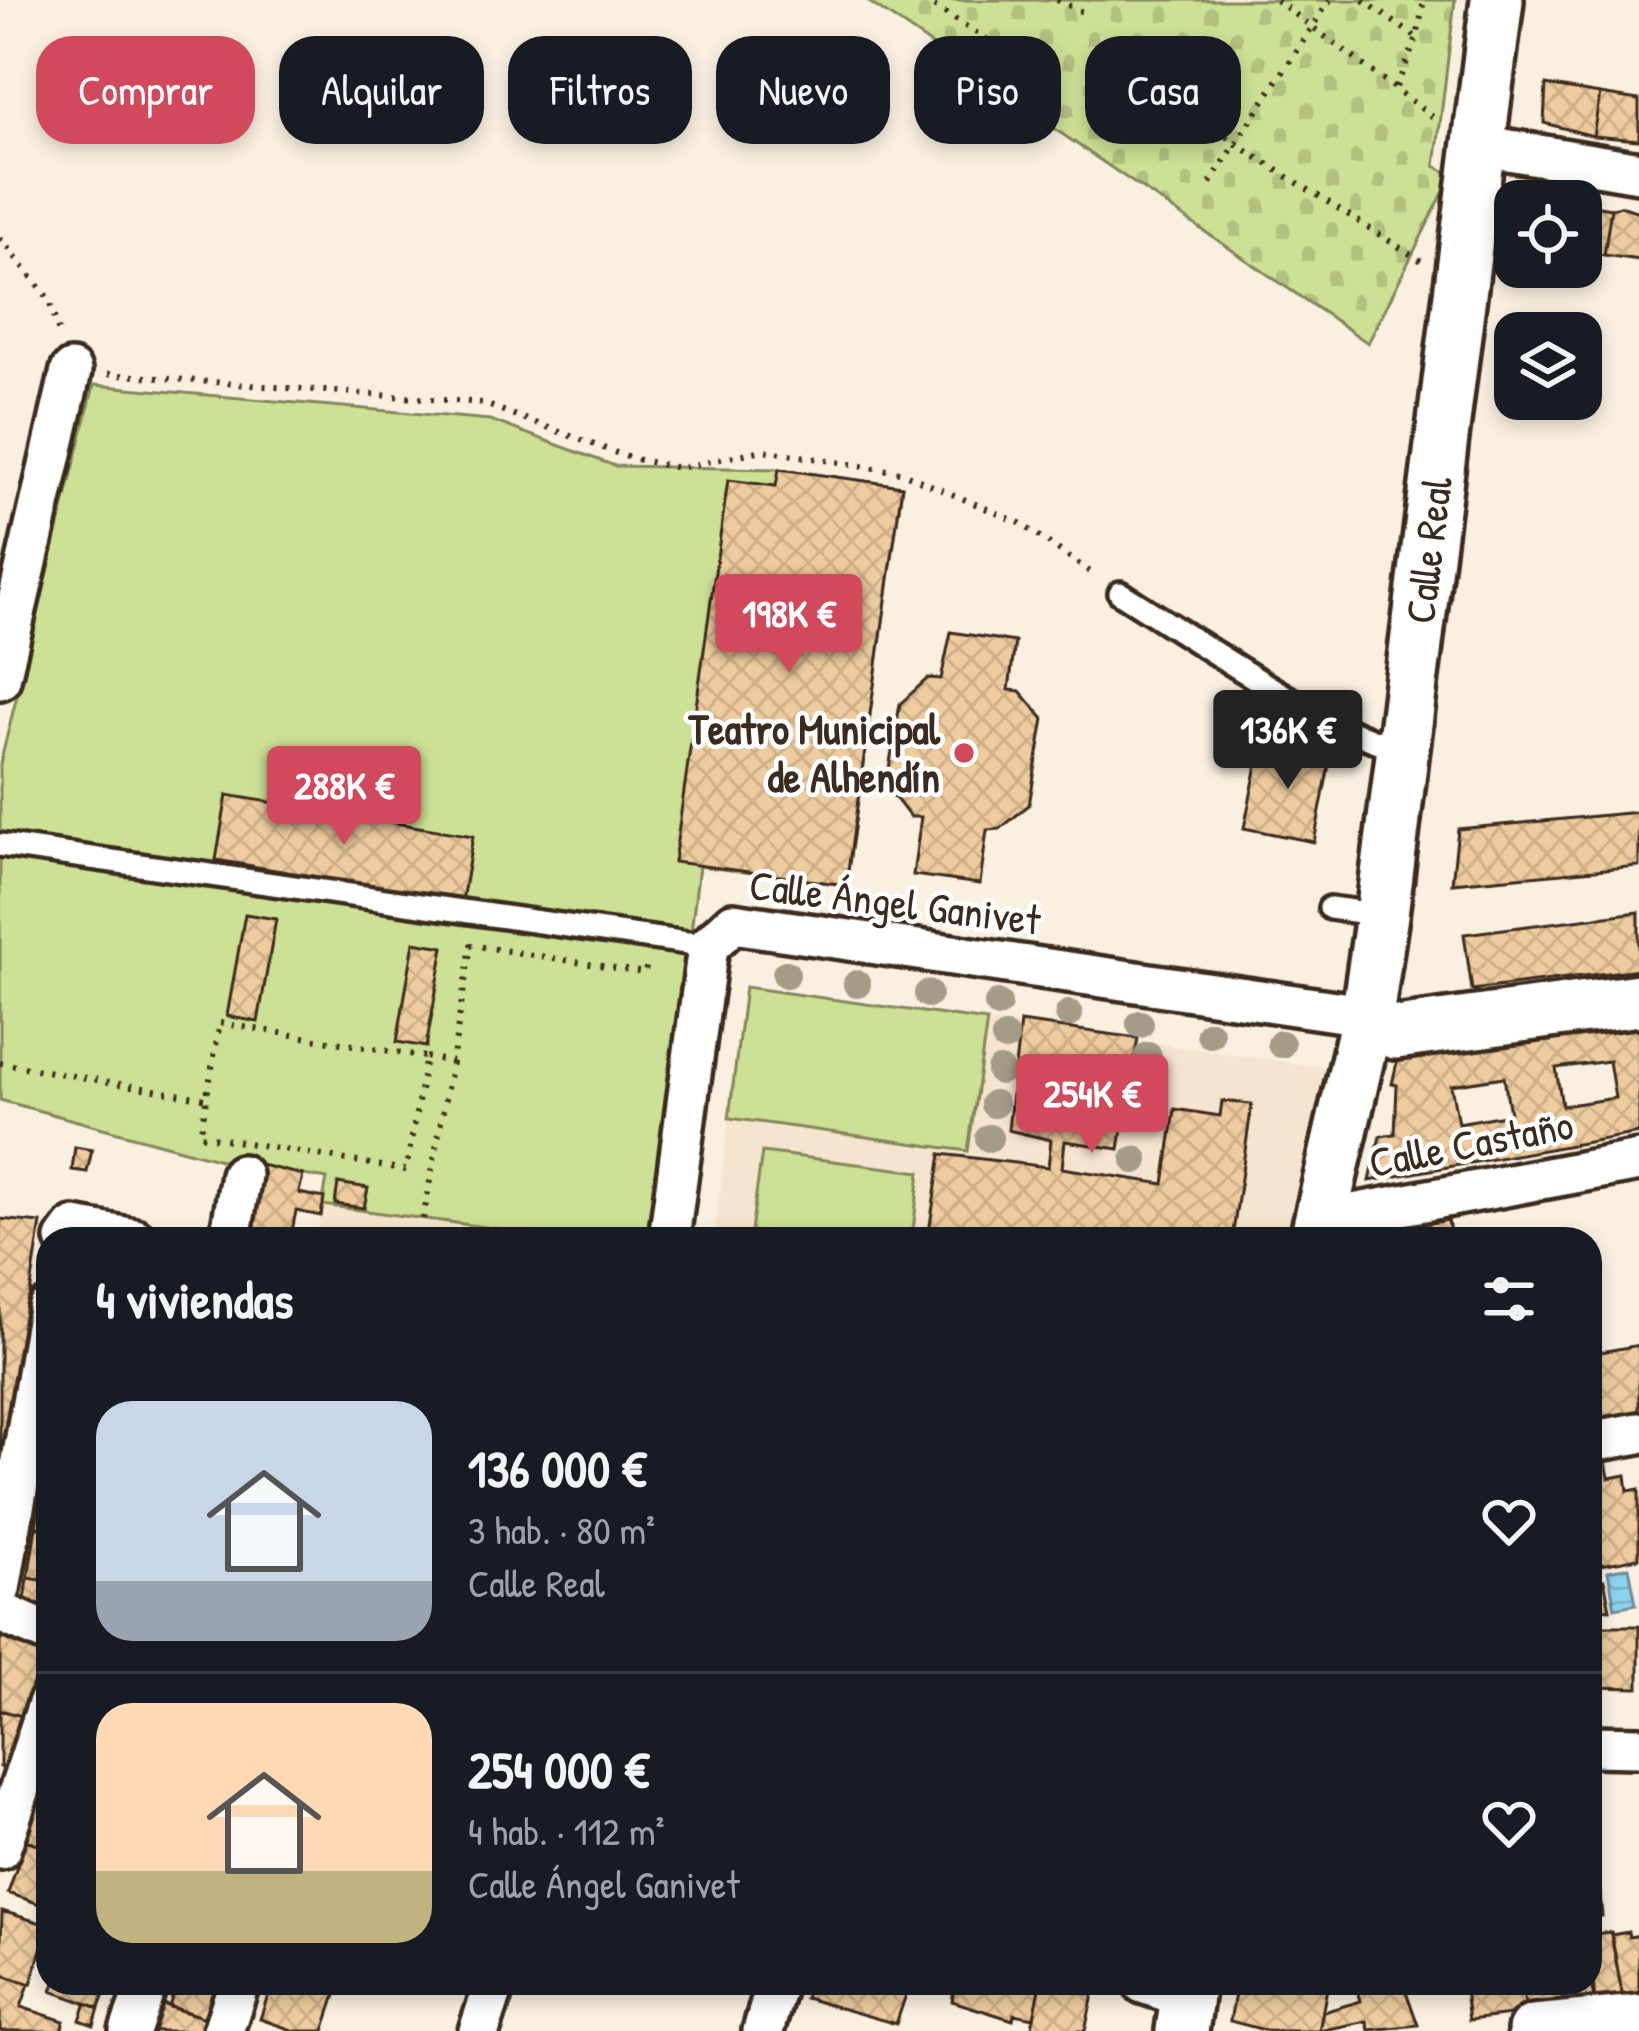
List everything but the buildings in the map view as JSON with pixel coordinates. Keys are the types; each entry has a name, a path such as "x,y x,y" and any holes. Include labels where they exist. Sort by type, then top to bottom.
{"street":[{"name":"Calle Real","path":"1319,1227 1366,1023 1382,915 1497,0"},
{"path":"1480,136 1639,172"},
{"path":"0,679 71,371"},
{"name":"Calle Ángel Ganivet","path":"671,1227 708,946 733,923 1349,1013 1366,1023"},
{"path":"1366,1023 1396,1033 1639,1000"},
{"name":"Calle Castaño","path":"1332,1227 1639,1161"},
{"path":"232,1227 242,1175"},
{"path":"0,1589 36,1379"},
{"path":"1602,1440 1639,1433"},
{"path":"0,1612 36,1628"},
{"path":"0,1850 36,1740"},
{"path":"1602,1746 1639,1747"},
{"path":"130,2031 143,1995"},
{"path":"223,2031 235,1995"},
{"path":"479,2031 491,1995"},
{"path":"763,2031 774,1995"},
{"path":"1550,2030 1639,2021"}],"lane":[{"path":"1120,592 1341,725 1382,746 1403,748"},
{"path":"0,845 708,946"},
{"path":"1330,908 1382,915"}],"path":[{"path":"924,0 981,36"},
{"path":"1057,0 1089,15"},
{"path":"1276,0 1442,124 1480,136"},
{"path":"1241,137 1330,0"},
{"path":"1363,0 1417,38"},
{"path":"1395,88 1417,38 1424,0"},
{"path":"1210,183 1236,144 1412,257 1444,271 1465,262"},
{"path":"0,238 48,298 71,371 482,403 630,458 679,468 763,450 901,472 1020,523 1120,592"},
{"path":"423,1219 470,945 645,973 650,938"},
{"path":"426,1058 406,1170 200,1135 220,1023 452,1062"},
{"path":"0,1064 206,1099"}],"shaded area":[{"path":"745,987 1339,1069 1293,1227 715,1227"},
{"path":"322,1205 479,1227 318,1227"}],"green space":[{"path":"866,0 1455,0 1435,166 1452,175 1368,343 1061,133 1061,36 919,36"},
{"path":"94,385 490,420 615,466 779,469 902,486 846,885 699,866 655,1227 485,1227 322,1205 327,1179 228,1162 0,1100 0,764"},
{"path":"745,987 987,1021 968,1151 729,1118"},
{"path":"762,1152 920,1172 913,1227 752,1227"}],"water":[{"path":"1629,1567 1636,1604 1615,1608 1608,1571"}],"place":[{"name":"Teatro Municipal de Alhendín","path":"964,753"}]}
